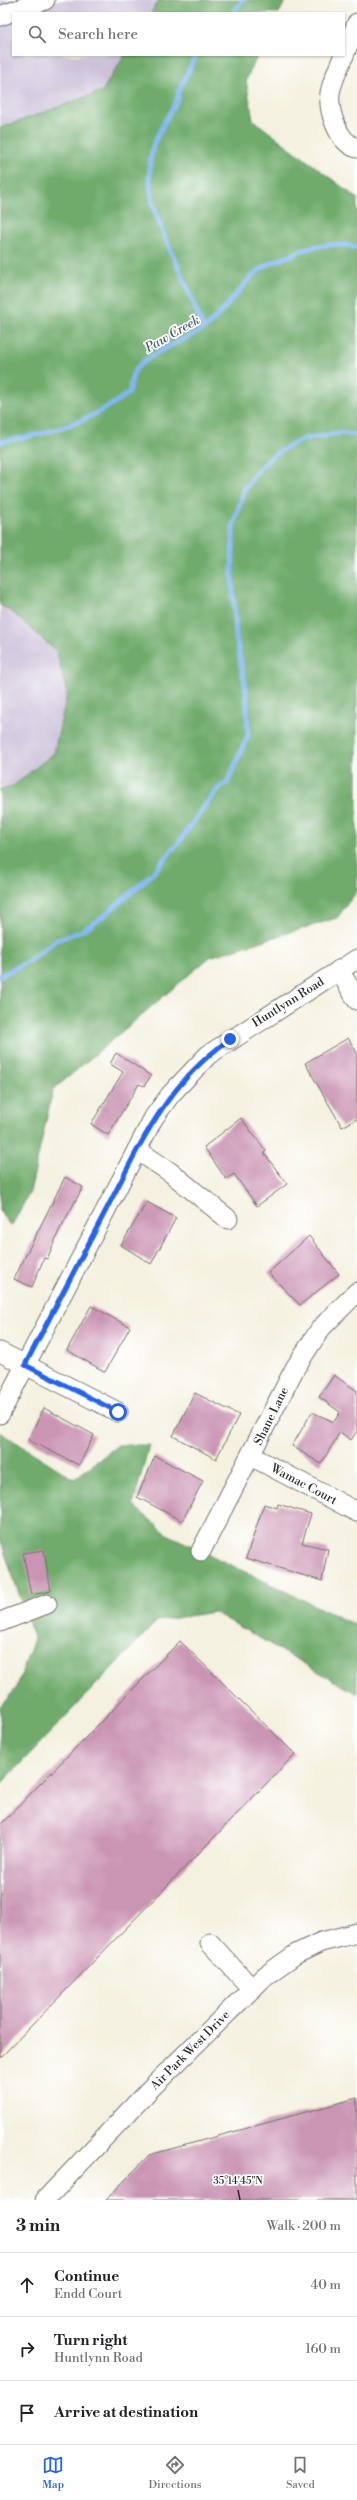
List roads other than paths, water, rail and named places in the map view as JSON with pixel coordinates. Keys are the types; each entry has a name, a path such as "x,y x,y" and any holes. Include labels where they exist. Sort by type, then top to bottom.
{"street":[{"path":"0,16 45,0"},
{"path":"345,53 357,23"},
{"path":"344,56 330,94 332,111 337,128 344,140 357,148"},
{"name":"Huntlynn Road","path":"0,1414 154,1117 171,1094 208,1054 357,959"},
{"path":"339,970 357,1000"},
{"path":"137,1150 170,1172 228,1219"},
{"name":"Shane Lane","path":"202,1551 307,1349 321,1328 357,1292"},
{"path":"0,1352 118,1412"},
{"name":"Wamac Court","path":"251,1456 357,1512"},
{"path":"0,1622 47,1604"},
{"name":"Air Park West Drive","path":"45,2200 152,2088 265,1976 296,1954 321,1942 357,1933"},
{"path":"210,1943 252,1989"}],"waterway":[{"path":"233,12 243,0"},
{"path":"196,56 178,92 178,98 154,143 150,167 150,183 152,198 161,228 203,329"},
{"name":"Paw Creek","path":"0,442 36,435 68,426 113,404 129,393 133,374 138,366 155,354 196,333 211,323 244,285 258,271 268,264 291,256 302,250 317,246 342,245 357,248"},
{"path":"0,976 28,961 55,941 83,930 104,916 152,874 179,842 209,800 221,786 227,783 248,735 246,691 236,637 232,574 233,526 244,490 258,470 274,455 290,445 304,439 338,433 357,435"}]}
